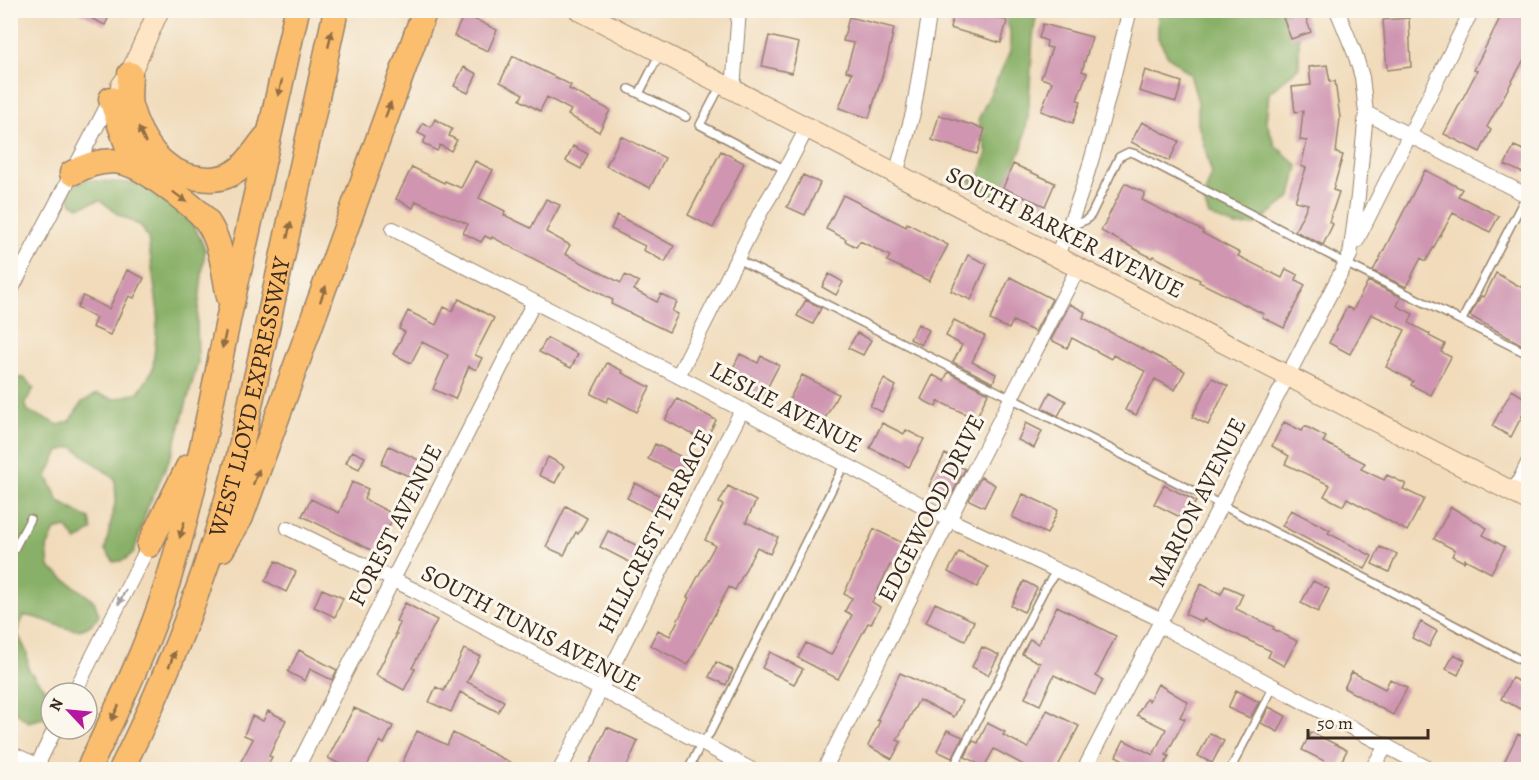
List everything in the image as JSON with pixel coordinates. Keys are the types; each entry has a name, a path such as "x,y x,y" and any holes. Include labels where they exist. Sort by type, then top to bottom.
{"highway":[{"name":"WEST LLOYD EXPRESSWAY","path":"88,770 130,684 161,602 190,504 297,10"},
{"name":"WEST LLOYD EXPRESSWAY","path":"121,770 167,674 201,584 223,514 238,456 336,10"},
{"path":"201,584 241,517 425,10"},
{"path":"130,74 130,104 144,139 159,160 182,174 208,179 232,174 241,168 269,134"},
{"path":"111,99 126,142 147,172"},
{"path":"72,173 89,164 108,161 126,163 147,172 197,210 216,237 231,307"},
{"path":"149,545 205,432"}],"main road":[{"path":"111,99 130,74 159,10"},
{"name":"SOUTH BARKER AVENUE","path":"579,10 606,16 661,53 1521,496"}],"street":[{"path":"727,87 738,10"},
{"path":"896,174 913,113 930,10"},
{"path":"1056,257 1095,152 1130,10"},
{"name":"MARION AVENUE","path":"1337,10 1356,54 1362,77 1366,113 1358,196 1347,259"},
{"name":"MARION AVENUE","path":"1084,770 1288,376 1472,10"},
{"path":"10,292 111,99"},
{"path":"1366,113 1528,194"},
{"path":"678,376 761,211 786,170 807,128"},
{"name":"LESLIE AVENUE","path":"393,229 845,463 950,520 1057,570 1160,623 1431,770"},
{"name":"EDGEWOOD DRIVE","path":"824,770 1078,268"},
{"name":"FOREST AVENUE","path":"296,770 534,302"},
{"name":"HILLCREST TERRACE","path":"560,770 742,410"},
{"path":"1521,496 1528,463"},
{"name":"SOUTH TUNIS AVENUE","path":"288,528 418,592 752,770"},
{"path":"80,681 149,545"},
{"path":"10,753 36,767 49,741"},
{"path":"1371,770 1387,745"}],"lane":[{"path":"639,94 661,53"},
{"path":"727,87 700,125 786,170"},
{"path":"629,88 686,117"},
{"path":"1069,227 1086,220 1091,215 1115,163 1119,157 1129,152 1347,259 1528,354"},
{"path":"1462,320 1528,194"},
{"path":"737,259 1373,582 1528,664"},
{"path":"688,770 701,744 710,733 845,463"},
{"path":"10,557 30,519"},
{"path":"952,770 1044,590 1057,570"},
{"path":"1230,770 1274,685"}],"green space":[{"path":"1004,11 1037,11 1028,117 1022,148 998,198 980,192 968,178 980,175 987,152 978,120 1010,52 1010,31"},
{"path":"1163,11 1287,11 1299,36 1299,67 1269,93 1266,121 1275,145 1298,166 1291,197 1255,225 1235,226 1209,216 1203,198 1212,174 1198,124 1198,102 1190,74 1168,56 1158,38 1158,14"},
{"path":"87,180 142,184 191,219 205,249 197,321 198,362 173,451 147,509 134,552 124,560 114,562 105,550 116,499 115,479 73,447 59,451 47,476 59,502 90,519 92,530 77,541 66,527 55,530 47,548 49,567 94,601 99,615 91,624 82,629 73,630 24,616 17,632 27,653 28,669 39,682 39,719 28,722 11,708 10,377 24,378 34,388 25,403 28,411 59,425 70,421 82,402 97,394 115,399 137,393 153,368 158,313 148,238 141,226 119,215 100,200 79,207 72,203 68,197 72,186"}],"building":[{"path":"74,10 112,10 105,25"},
{"path":"955,10 971,10 1007,21 1001,43 950,28"},
{"path":"1294,10 1303,10 1311,32 1291,39 1282,15"},
{"path":"1504,10 1528,10 1528,52 1487,127 1491,130 1480,152 1444,134 1477,71 1474,70"},
{"path":"464,14 497,30 488,51 454,36"},
{"path":"849,17 894,28 887,60 869,118 839,108 852,73 846,71 854,43 843,41"},
{"path":"1409,18 1411,67 1387,70 1383,20"},
{"path":"1043,24 1092,37 1082,71 1087,73 1077,100 1081,101 1073,123 1041,111 1052,82 1041,78 1052,48 1046,47 1047,41 1039,38"},
{"path":"769,36 799,43 792,73 762,66"},
{"path":"513,56 571,85 569,89 610,110 599,132 568,115 571,110 547,97 540,111 520,100 523,94 500,82"},
{"path":"1327,65 1330,82 1335,81 1340,118 1336,153 1343,155 1333,190 1339,192 1329,222 1333,224 1323,245 1295,231 1308,204 1295,201 1306,168 1301,166 1307,141 1300,140 1303,111 1295,112 1292,87 1311,85 1309,67"},
{"path":"464,67 477,74 468,93 454,86"},
{"path":"1145,70 1182,82 1176,102 1139,91"},
{"path":"939,115 985,129 977,154 932,140"},
{"path":"435,119 452,129 449,136 457,140 451,151 440,145 437,151 423,143 426,137 418,133 423,123 431,127"},
{"path":"1142,122 1179,141 1169,161 1131,142"},
{"path":"621,136 665,158 650,188 606,166"},
{"path":"573,146 588,154 581,169 566,161"},
{"path":"1514,146 1528,152 1528,160 1523,173 1505,165"},
{"path":"721,151 744,163 713,228 688,215"},
{"path":"475,161 493,170 479,198 505,211 504,215 531,228 546,199 560,205 546,232 570,245 565,254 621,283 625,275 639,282 634,290 657,302 661,294 677,302 672,311 678,314 669,332 611,304 613,300 492,237 491,239 485,236 481,242 463,233 468,224 416,201 413,208 396,199 412,167 444,183 445,181 461,188"},
{"path":"1013,164 1055,183 1045,206 1003,188"},
{"path":"1425,170 1462,189 1458,196 1499,216 1490,232 1453,213 1426,261 1421,258 1406,287 1373,271"},
{"path":"803,175 820,183 805,215 787,207"},
{"path":"1125,183 1145,193 1142,200 1203,231 1202,233 1240,253 1238,256 1282,278 1286,269 1298,275 1296,280 1305,285 1284,328 1262,317 1264,314 1199,282 1200,280 1101,231"},
{"path":"843,195 906,227 907,223 948,245 929,281 887,261 890,256 860,241 856,247 826,229"},
{"path":"617,215 674,246 665,262 643,250 645,246 611,229"},
{"path":"968,255 987,264 971,300 951,291"},
{"path":"127,270 144,278 134,298 129,296 110,335 92,327 96,318 77,308 83,296 109,309"},
{"path":"1496,273 1528,291 1528,348 1470,316 1481,296 1484,297"},
{"path":"829,274 843,282 836,295 822,287"},
{"path":"1010,277 1052,299 1035,332 1013,321 1009,329 990,320"},
{"path":"1368,281 1401,297 1397,306 1413,314 1409,323 1445,344 1441,352 1451,357 1431,395 1411,385 1413,381 1386,367 1405,330 1371,314 1350,354 1329,343 1347,307 1353,310"},
{"path":"459,299 494,318 475,355 482,358 476,370 469,366 455,399 433,389 448,355 422,342 411,363 393,354 405,332 399,329 408,311 436,325 444,307 452,311"},
{"path":"806,300 821,308 813,324 797,316"},
{"path":"1070,304 1085,312 1083,318 1185,371 1175,390 1155,379 1136,415 1125,410 1145,371 1113,355 1111,359 1072,338 1067,348 1051,340"},
{"path":"954,320 985,336 972,362 996,374 993,383 953,362 962,345 946,336"},
{"path":"918,324 929,330 921,345 910,339"},
{"path":"857,333 871,340 863,355 848,348"},
{"path":"547,338 578,354 571,368 539,352"},
{"path":"740,354 758,363 761,356 779,365 763,396 728,378"},
{"path":"607,363 650,387 637,412 609,397 607,402 591,394"},
{"path":"948,372 988,393 976,419 938,401 936,407 921,399 933,375 944,381"},
{"path":"802,375 838,394 822,424 786,406"},
{"path":"1212,378 1228,386 1208,425 1192,417"},
{"path":"884,379 896,386 882,412 870,406"},
{"path":"1512,390 1528,400 1528,404 1511,437 1492,426"},
{"path":"1050,392 1066,401 1058,416 1042,408"},
{"path":"677,399 716,420 705,441 665,420"},
{"path":"1284,422 1302,431 1305,426 1326,437 1323,442 1365,463 1361,469 1384,480 1387,475 1406,484 1403,489 1424,499 1407,531 1347,498 1343,506 1324,496 1330,485 1285,464 1289,456 1272,446"},
{"path":"882,423 904,434 906,430 924,439 909,467 870,448"},
{"path":"1026,423 1042,431 1034,448 1018,440"},
{"path":"655,444 686,459 679,474 648,459"},
{"path":"389,446 419,460 411,477 381,464"},
{"path":"352,451 365,457 359,469 346,463"},
{"path":"945,454 961,462 959,466 965,469 953,492 947,489 944,494 929,486"},
{"path":"548,457 564,466 555,483 539,475"},
{"path":"981,477 995,485 984,507 969,500"},
{"path":"352,482 368,489 364,499 395,515 375,552 302,516 311,499 339,513"},
{"path":"635,483 667,499 659,515 627,498"},
{"path":"1164,485 1196,501 1186,520 1154,504"},
{"path":"728,486 756,501 746,522 778,537 770,554 757,547 735,590 729,587 688,665 650,645 658,630 670,636 689,598 687,597 715,545 705,540 723,505 719,503"},
{"path":"1023,494 1058,510 1047,534 1012,517"},
{"path":"566,506 587,518 578,534 576,532 564,555 546,547"},
{"path":"1451,507 1487,528 1483,535 1505,547 1491,573 1465,559 1464,562 1452,556 1455,550 1434,539"},
{"path":"1291,510 1330,530 1328,533 1372,556 1365,569 1282,526"},
{"path":"874,529 907,545 896,568 890,565 872,602 880,607 871,624 868,623 838,679 798,658 806,643 831,655 852,615 845,611 852,598 844,594"},
{"path":"608,531 642,548 633,564 600,547"},
{"path":"1380,547 1397,554 1389,572 1372,564"},
{"path":"959,552 988,567 977,587 948,572"},
{"path":"276,561 296,572 286,592 265,581"},
{"path":"1024,581 1037,588 1024,612 1011,606"},
{"path":"1313,581 1329,589 1318,612 1301,603"},
{"path":"1201,584 1221,594 1225,586 1243,594 1236,609 1297,641 1284,666 1268,657 1271,651 1204,619 1202,622 1185,614"},
{"path":"322,589 343,598 335,617 314,607"},
{"path":"405,603 437,620 412,668 415,669 404,690 376,675 397,634 395,634 400,623 396,621"},
{"path":"935,603 974,621 965,641 926,622"},
{"path":"1057,606 1116,636 1096,676 1103,680 1095,695 1054,675 1040,705 1025,698 1040,663 1022,654 1030,639 1038,644"},
{"path":"1421,622 1437,631 1429,647 1412,638"},
{"path":"982,647 999,655 988,675 972,667"},
{"path":"464,649 480,656 467,682 504,701 498,712 460,692 451,712 429,702 436,687 444,691"},
{"path":"299,650 337,670 332,680 310,669 305,681 288,672"},
{"path":"770,652 803,669 794,684 762,668"},
{"path":"1454,654 1465,660 1458,675 1446,669"},
{"path":"716,662 733,670 726,685 709,677"},
{"path":"1352,672 1385,689 1390,679 1407,688 1393,715 1344,688"},
{"path":"900,673 962,701 954,717 919,700 897,740 901,742 892,759 868,746 880,721 877,720"},
{"path":"1512,678 1528,686 1528,713 1501,699"},
{"path":"1158,684 1188,702 1180,717 1185,719 1166,755 1169,756 1162,770 1142,770 1116,756 1124,740 1153,755 1166,729 1137,715 1146,699 1149,701"},
{"path":"1236,690 1259,702 1250,718 1228,708"},
{"path":"1269,707 1286,716 1278,732 1261,723"},
{"path":"354,708 393,726 384,744 380,741 365,770 351,770 328,758"},
{"path":"1047,710 1079,726 1056,770 1033,770 994,749 984,767 965,757 973,741 978,743 987,723 1005,732 1003,735 1028,748"},
{"path":"268,711 286,720 265,770 247,770 239,765 253,739 244,735 252,716 263,721"},
{"path":"607,727 638,741 625,770 587,770"},
{"path":"947,730 963,737 952,758 937,751"},
{"path":"417,731 447,745 453,733 525,770 399,770"},
{"path":"1311,732 1347,750 1338,768 1302,750"},
{"path":"1210,733 1224,741 1212,763 1198,756"},
{"path":"1518,734 1528,739 1528,770 1500,770"}]}
